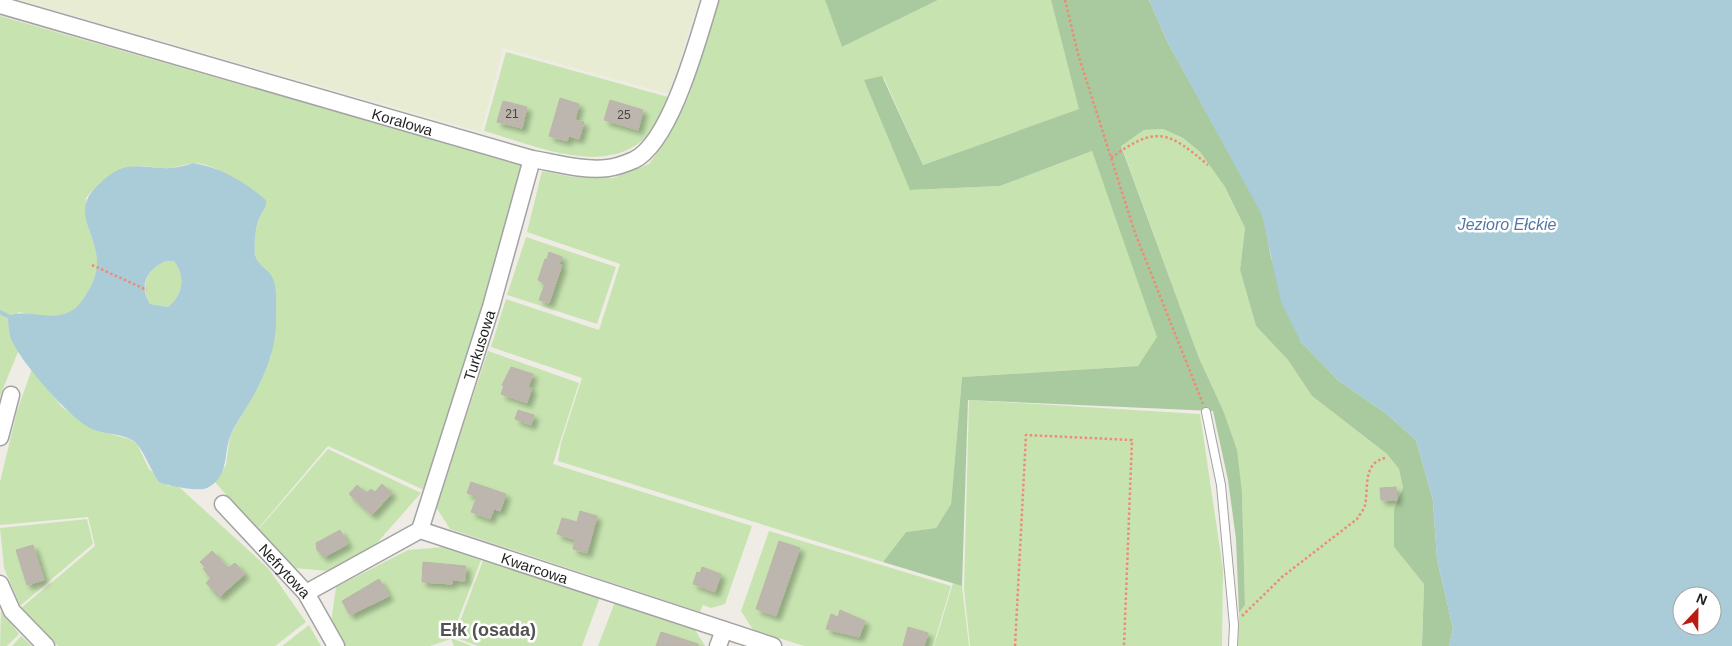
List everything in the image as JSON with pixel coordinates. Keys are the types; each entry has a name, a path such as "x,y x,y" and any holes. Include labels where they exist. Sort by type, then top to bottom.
{"street":[{"name":"Koralowa","path":"0,5 532,159 572,166 607,168 635,160 658,137 681,92 710,0"},
{"name":"Turkusowa","path":"420,530 492,307 532,159"},
{"path":"0,437 11,395"},
{"name":"Nefrytowa","path":"223,504 306,593 336,646"},
{"path":"306,593 420,530"},
{"name":"Kwarcowa","path":"420,530 773,646"},
{"path":"0,584 12,610 46,646"},
{"path":"718,646 724,630"}],"lane":[{"path":"1206,412 1222,484 1234,624 1233,646"}],"path":[{"path":"1065,0 1078,54 1135,233 1206,412"},
{"path":"1111,158 1131,144 1155,135 1165,136 1183,144 1208,165"},
{"path":"92,264 147,290"},
{"path":"1015,646 1026,435 1132,440 1124,646"},
{"path":"1234,624 1282,577 1357,519 1365,506 1365,486 1369,469 1376,460 1385,458"}],"green space":[{"path":"19,0 699,0 669,94 503,48 481,132"},
{"path":"718,0 825,0 842,47 938,0 1051,0 1080,109 923,165 883,76 910,190 1000,186 1092,151 1158,337 1138,366 962,377 951,504 936,528 906,532 883,562 558,461 561,443 582,378 491,347 506,299 599,330 620,264 527,232 542,171 573,177 613,178 649,164 667,139 689,96"},
{"path":"825,0 938,0 842,47"},
{"path":"1051,0 1149,0 1167,41 1263,215 1271,258 1301,342 1339,381 1387,414 1416,440 1433,500 1437,559 1453,628 1449,646 1422,646 1424,584 1394,547 1394,509 1403,488 1399,469 1387,454 1312,396 1288,360 1256,326 1240,270 1245,228 1225,187 1200,152 1183,138 1163,129 1144,130 1121,146 1199,358 1223,410 1237,450 1242,493 1245,605 1239,613 1236,539 1228,480 1213,411 968,400 962,586 883,562 906,532 936,528 951,504 962,377 1138,366 1157,337 1092,151 1000,186 910,190 864,80 882,76 923,165 1079,109"},
{"path":"0,16 523,165 484,306 424,490 328,446 257,530 215,482 226,465 230,436 260,383 271,356 270,274 258,262 254,243 256,229 266,200 232,177 202,164 194,163 168,168 140,166 124,169 103,181 86,198 88,225 98,253 99,262 92,287 75,309 60,316 45,317 18,312 11,338 18,352 0,396"},
{"path":"506,52 668,97 654,128 634,147 614,154 593,157 570,155 548,150 484,131"},
{"path":"1163,129 1183,138 1200,152 1225,187 1245,228 1240,270 1256,326 1288,360 1312,396 1387,454 1399,469 1403,488 1394,509 1394,547 1424,584 1422,646 1238,646 1239,613 1245,605 1242,493 1223,410 1199,358 1121,145 1144,130"},
{"path":"526,237 616,267 597,324 507,295"},
{"path":"166,261 174,261 178,267 181,279 180,291 168,307 150,304 145,290 145,284 150,273 159,264"},
{"path":"488,351 579,383 553,464 752,526 725,604 711,608 703,605 700,612 450,529 436,507"},
{"path":"32,369 62,407 93,429 129,439 137,444 149,469 168,486 178,486 268,568 306,622 275,646 58,646 21,608 95,546 88,517 0,525 0,482 17,411"},
{"path":"969,400 1200,414 1223,569 1222,646 970,646 964,589"},
{"path":"328,449 421,493 376,544 328,571 294,568 257,531"},
{"path":"87,519 93,544 20,606 4,568 0,528"},
{"path":"769,531 951,586 933,646 804,646 753,630 741,611"},
{"path":"444,547 481,560 451,638 472,646 454,646 451,639 430,646 345,646 331,623 336,587 408,550"},
{"path":"484,558 600,597 582,646 478,646 454,637"},
{"path":"953,583 962,586 969,646 934,646"},
{"path":"615,602 694,628 705,646 598,646"},
{"path":"1,610 19,634 7,646 0,646"},
{"path":"309,625 321,646 282,646"},
{"path":"21,636 32,646 12,646"}],"water":[{"name":"Jezioro Ełckie","path":"1149,0 1732,0 1732,646 1449,646 1453,628 1437,559 1433,500 1416,440 1387,414 1339,381 1301,342 1281,302 1262,215 1167,41"},
{"path":"193,163 213,168 241,181 266,200 256,230 255,254 259,263 271,275 275,285 276,296 276,331 263,377 231,434 223,471 214,483 203,489 176,487 159,482 136,443 126,437 92,429 71,414 35,375 16,349 11,339 8,319 8,316 16,314 50,316 66,313 83,300 96,272 97,258 86,221 85,210 88,198 104,179 118,170 129,167 171,168","holes":["166,261 174,261 178,267 181,279 180,291 177,297 168,307 150,304 146,297 146,278 159,264"]}],"building":[{"path":"560,98 579,104 575,120 584,122 579,139 569,136 567,141 549,136"},
{"path":"610,100 643,110 638,130 604,120"},
{"path":"503,101 527,107 522,128 497,122"},
{"path":"549,252 562,257 559,264 562,265 549,303 539,300 545,284 538,280"},
{"path":"511,367 533,374 528,387 532,388 527,403 501,394 504,386 502,385"},
{"path":"518,410 534,415 531,425 515,419"},
{"path":"471,482 506,494 500,511 494,509 490,519 471,512 477,497 467,493"},
{"path":"382,484 392,493 372,515 349,494 357,485 366,493 371,489 375,492"},
{"path":"1396,487 1397,500 1381,500 1380,488"},
{"path":"580,511 597,516 587,553 573,549 575,540 557,534 562,518 577,522"},
{"path":"340,530 348,544 324,557 317,550 316,543"},
{"path":"779,541 800,548 776,616 756,609"},
{"path":"33,545 44,580 27,585 16,550"},
{"path":"212,551 228,568 235,563 245,574 219,597 206,583 211,578 203,569 206,568 200,562"},
{"path":"423,562 466,566 465,581 452,580 452,584 422,582"},
{"path":"702,567 721,574 715,592 693,584 697,572 700,573"},
{"path":"379,579 389,596 350,615 342,601"},
{"path":"840,610 865,621 859,637 826,629 831,614 838,617"},
{"path":"908,627 928,633 924,646 903,646"},
{"path":"661,632 698,644 698,646 656,646"}],"waterway":[{"path":"0,312 8,316"}],"district":[{"name":"Ełk (osada)","path":"488,630"}]}
